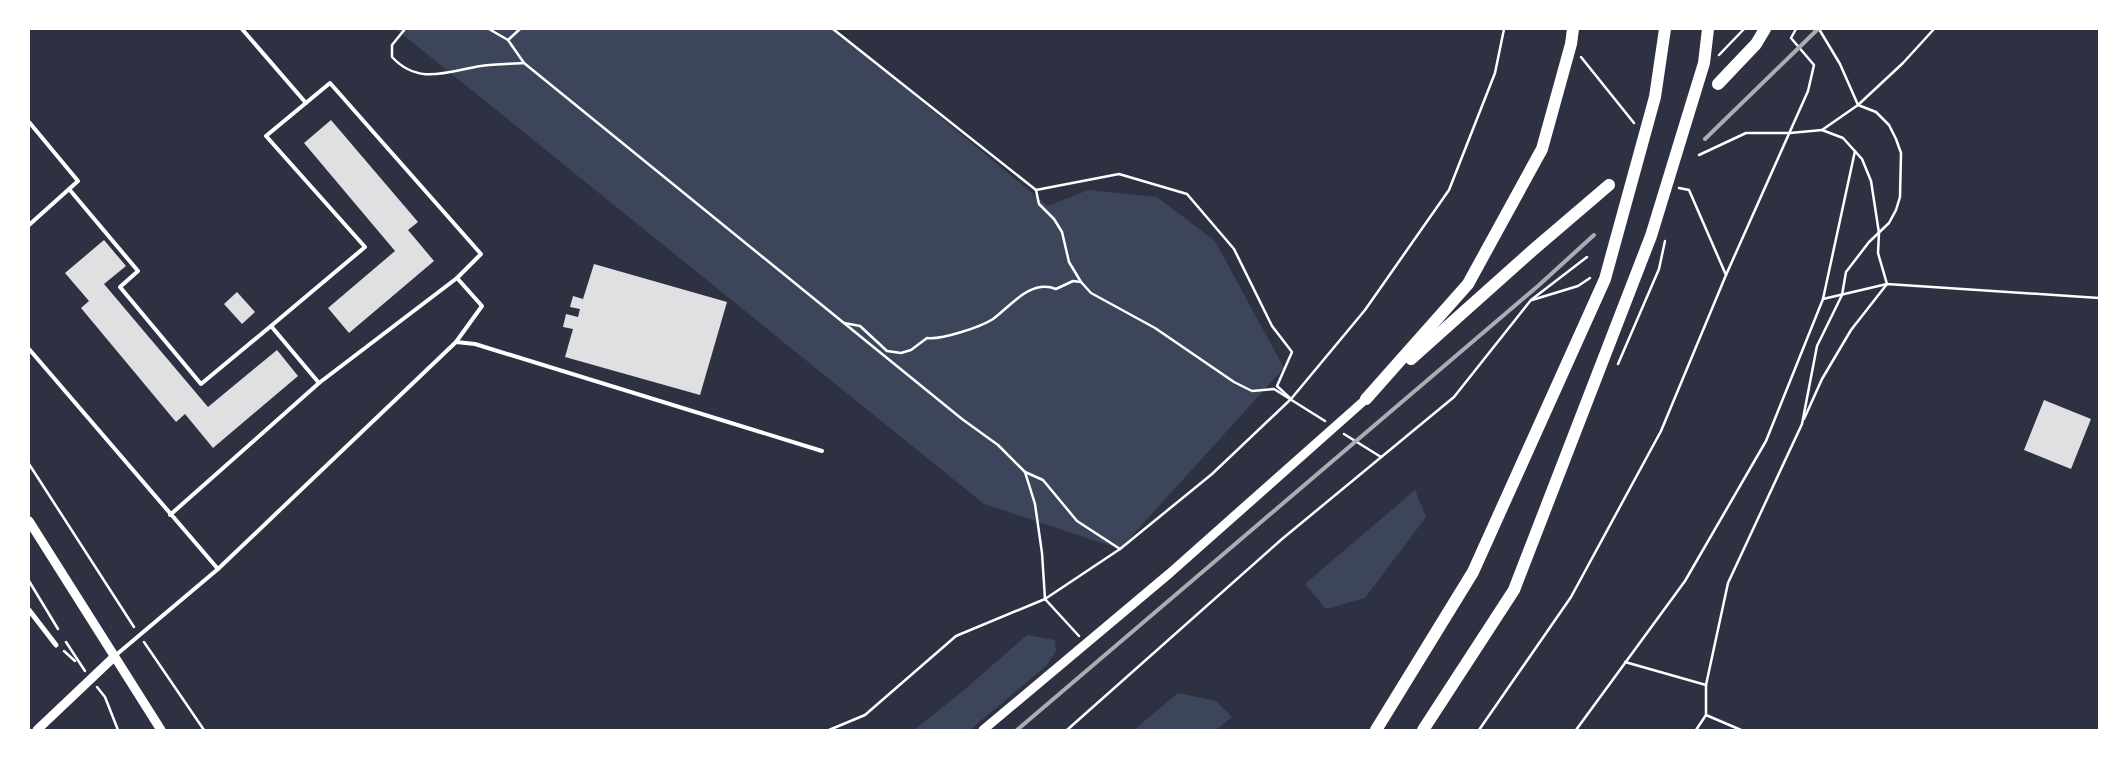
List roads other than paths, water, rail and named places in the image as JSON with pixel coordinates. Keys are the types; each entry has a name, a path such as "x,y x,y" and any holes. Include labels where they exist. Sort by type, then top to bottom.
{"highway":[{"path":"1366,399 1468,284 1542,149 1571,44 1573,29"},
{"path":"1376,730 1473,572 1605,279 1655,97 1665,29"},
{"path":"1423,730 1514,590 1651,236 1709,62 1708,29"},
{"path":"1718,84 1756,44 1765,29"},
{"path":"1366,399 1609,185"}],"street":[{"path":"983,730 1087,644 1366,399"},
{"path":"29,521 161,730"},
{"path":"29,610 56,644"},
{"path":"37,730 114,657"}],"lane":[{"path":"242,29 306,103"},
{"path":"69,189 138,271 120,287 201,384 365,247 266,136 330,83 481,254 457,278 319,383 170,515"},
{"path":"29,122 78,181 29,225"},
{"path":"114,657 218,569 456,342 482,306 457,278"},
{"path":"271,326 319,383"},
{"path":"456,342 475,344 822,451"},
{"path":"29,349 218,569"}],"railway":[{"path":"1705,139 1818,29"},
{"path":"1017,730 1538,286 1594,235"}]}
